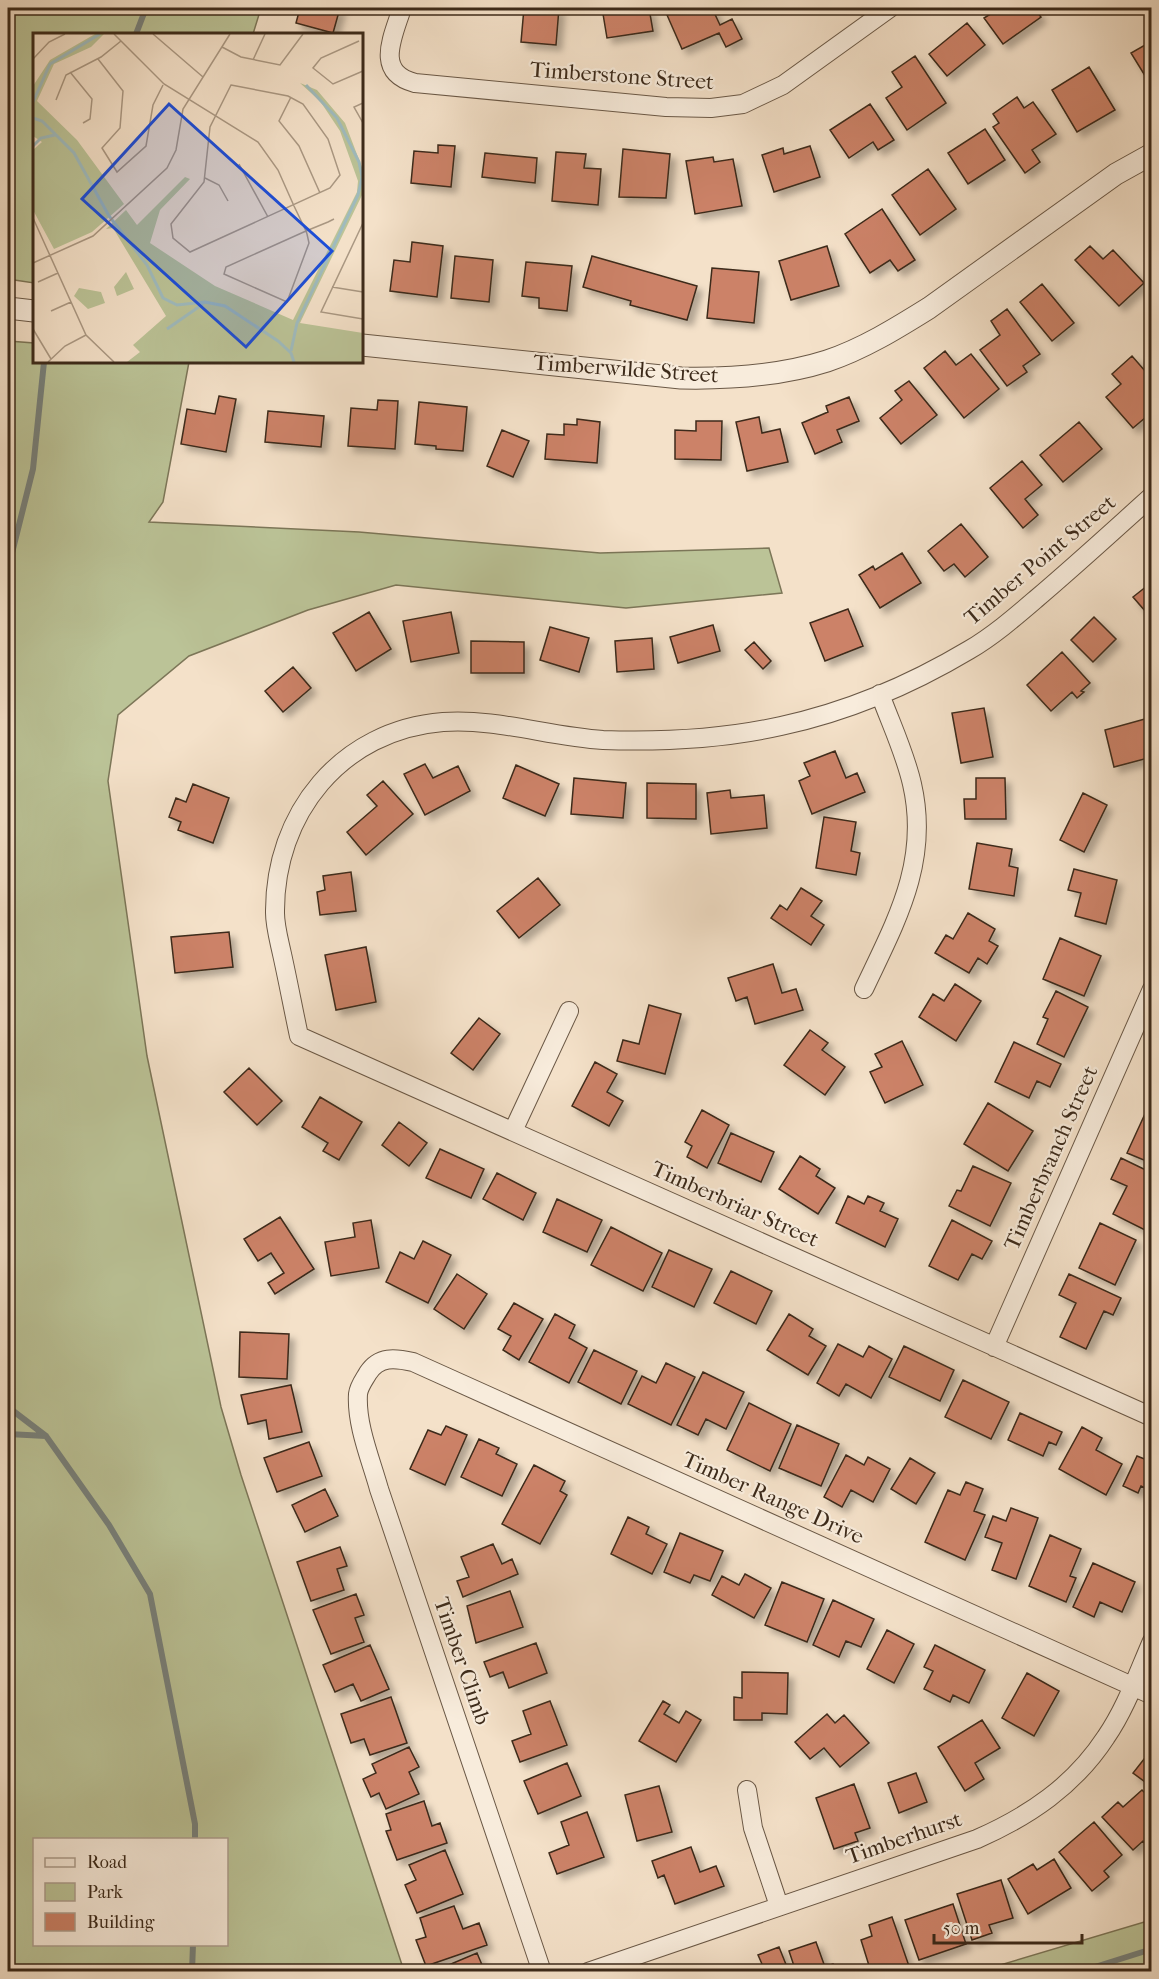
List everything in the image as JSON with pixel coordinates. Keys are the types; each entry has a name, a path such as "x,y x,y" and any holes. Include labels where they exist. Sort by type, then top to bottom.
{"street":[{"name":"Timberstone Street","path":"402,8 390,48 391,65 395,75 404,80 415,83 666,107 711,108 743,104 783,85 890,8"},
{"name":"Timberwilde Street","path":"363,345 681,378 757,375 796,369 828,360 897,328 929,309 1116,174 1152,154"},
{"path":"8,308 33,311"},
{"name":"Timber Point Street","path":"299,1036 274,916 276,878 280,860 293,824 313,791 339,764 370,743 406,729 443,722 481,724 599,740 665,741 730,736 783,726 843,709 919,677 971,649 1012,620 1069,572 1152,496"},
{"path":"864,988 908,893 913,872 917,830 913,787 880,694"},
{"name":"Timberbranch Street","path":"994,1347 1152,989"},
{"path":"513,1131 569,1011"},
{"name":"Timberbriar Street","path":"299,1036 1152,1417"},
{"name":"Timber Range Drive","path":"373,1366 387,1359 413,1362 1152,1695"},
{"name":"Timber Climb","path":"373,1366 360,1386 358,1395 362,1426 379,1489 542,1971"},
{"name":"Timberhurst","path":"588,1971 977,1839 1033,1811 1068,1782 1106,1737 1132,1687 1152,1641"},
{"path":"747,1790 753,1828 779,1906"}],"green space":[{"path":"8,8 261,8 253,33 33,33 33,283 8,279"},
{"path":"8,341 33,343 33,363 189,363 163,502 149,522 359,532 600,553 769,548 782,593 626,608 396,585 308,610 189,656 118,715 108,781 147,1056 221,1407 241,1475 404,1971 8,1971"},
{"path":"1151,1920 1151,1971 980,1971"}],"building":[{"path":"300,8 340,8 333,33 296,23"},
{"path":"524,8 559,8 556,45 521,42"},
{"path":"649,8 653,31 607,38 603,14"},
{"path":"684,8 712,8 720,25 732,19 742,39 726,47 719,33 682,49 667,15"},
{"path":"1000,8 1034,8 1041,17 1003,44 984,18"},
{"path":"967,23 985,45 947,76 929,54"},
{"path":"1152,41 1152,76 1147,79 1131,53"},
{"path":"915,56 946,103 907,130 886,98 902,87 892,72"},
{"path":"1089,67 1115,110 1077,132 1052,90"},
{"path":"1017,97 1024,108 1033,102 1056,134 1032,150 1040,162 1025,173 993,127 999,123 993,114"},
{"path":"870,104 894,140 878,150 873,142 849,158 830,130"},
{"path":"985,129 1005,160 968,184 948,153"},
{"path":"438,145 455,146 451,187 411,183 414,151 438,153"},
{"path":"810,146 820,177 774,192 762,155 783,148 784,154"},
{"path":"623,149 670,154 666,198 619,197"},
{"path":"556,152 586,154 584,168 601,169 598,205 552,201"},
{"path":"485,153 537,158 535,183 482,177"},
{"path":"713,157 714,162 733,159 742,206 695,214 686,161"},
{"path":"928,169 956,209 920,235 892,195"},
{"path":"882,209 915,260 898,271 890,260 870,273 845,234"},
{"path":"412,242 443,246 437,297 390,291 394,260 410,262"},
{"path":"827,246 839,286 791,300 779,261"},
{"path":"1090,246 1103,259 1113,250 1144,283 1119,306 1075,260"},
{"path":"455,256 493,260 489,302 451,298"},
{"path":"592,256 697,286 687,320 630,305 631,301 583,287"},
{"path":"526,262 572,266 567,311 539,308 539,298 522,296"},
{"path":"712,268 759,272 754,323 707,318"},
{"path":"1042,284 1074,323 1052,341 1020,302"},
{"path":"1007,309 1040,354 1023,366 1027,372 1007,386 980,350 1000,335 991,321"},
{"path":"945,351 956,365 971,354 999,389 964,418 924,368"},
{"path":"1132,356 1152,379 1152,412 1133,428 1106,397 1121,384 1112,374"},
{"path":"909,381 937,415 901,444 880,418 902,400 895,391"},
{"path":"219,396 236,399 226,452 181,444 187,409 215,414"},
{"path":"849,397 859,421 837,430 842,442 815,454 802,423 828,412 826,406"},
{"path":"378,400 398,401 395,449 348,446 351,408 377,410"},
{"path":"419,402 467,407 463,451 436,449 436,446 415,444"},
{"path":"268,411 324,416 321,447 265,442"},
{"path":"759,417 762,433 780,429 788,462 747,471 736,422"},
{"path":"577,419 600,422 597,463 545,459 547,434 564,435 564,424 577,425"},
{"path":"696,421 722,421 721,460 675,459 675,430 696,431"},
{"path":"1079,422 1102,449 1063,482 1040,455"},
{"path":"502,430 529,441 513,477 487,466"},
{"path":"1022,461 1042,485 1025,499 1038,515 1023,528 990,488"},
{"path":"961,524 988,557 965,577 954,564 944,571 928,551"},
{"path":"902,553 921,583 880,608 859,575 873,566 875,570"},
{"path":"1152,582 1152,619 1133,597"},
{"path":"848,609 863,646 825,661 810,623"},
{"path":"369,612 391,649 356,671 333,633"},
{"path":"451,612 459,653 411,662 403,621"},
{"path":"1094,617 1116,639 1093,662 1071,640"},
{"path":"713,625 720,651 678,663 670,637"},
{"path":"550,627 589,638 579,672 540,660"},
{"path":"652,638 654,669 617,672 615,641"},
{"path":"471,641 524,642 524,673 471,673"},
{"path":"754,642 771,661 763,669 745,650"},
{"path":"1062,652 1090,683 1077,698 1072,692 1051,711 1027,685"},
{"path":"293,667 311,688 283,712 265,691"},
{"path":"984,708 993,757 961,763 952,713"},
{"path":"1152,717 1152,757 1114,767 1105,730"},
{"path":"835,751 846,778 857,773 865,792 812,814 799,781 810,776 804,763"},
{"path":"425,764 433,778 458,766 470,791 425,815 404,774"},
{"path":"516,765 559,784 545,816 503,798"},
{"path":"574,778 626,783 623,818 571,814"},
{"path":"976,778 1005,778 1006,819 965,819 964,799 976,799"},
{"path":"383,781 413,814 366,855 347,832 377,806 367,795"},
{"path":"647,783 696,784 696,819 647,818"},
{"path":"193,784 229,798 213,843 178,830 181,822 169,817 176,798 186,802"},
{"path":"730,790 731,798 764,795 767,828 711,834 707,793"},
{"path":"1083,793 1107,805 1084,852 1060,840"},
{"path":"824,817 856,822 851,851 860,853 856,875 816,868"},
{"path":"977,843 1012,849 1009,866 1018,868 1014,896 969,889"},
{"path":"1074,869 1117,880 1106,924 1075,916 1081,893 1068,890"},
{"path":"351,872 356,911 320,915 317,892 325,890 323,876"},
{"path":"538,878 560,905 519,938 497,911"},
{"path":"801,888 822,901 811,916 824,925 811,945 771,918 780,905 787,910"},
{"path":"968,913 995,929 989,941 998,946 987,964 978,958 969,973 935,953 946,935 953,939"},
{"path":"229,932 233,967 175,973 171,937"},
{"path":"1060,938 1101,956 1084,996 1043,979"},
{"path":"366,947 376,1002 336,1010 325,955"},
{"path":"773,964 782,993 796,989 803,1010 755,1024 747,997 736,1001 728,978"},
{"path":"955,984 981,1001 956,1041 919,1017 933,994 944,1001"},
{"path":"1056,991 1088,1007 1064,1057 1037,1044 1048,1019 1043,1017"},
{"path":"649,1005 681,1014 665,1074 617,1061 623,1040 639,1044"},
{"path":"479,1018 500,1034 473,1070 451,1053"},
{"path":"810,1030 828,1043 822,1050 845,1067 825,1095 784,1065"},
{"path":"902,1041 923,1085 885,1103 870,1072 882,1067 875,1054"},
{"path":"1014,1042 1061,1064 1050,1087 1037,1081 1029,1098 995,1082"},
{"path":"595,1062 617,1074 607,1092 623,1101 609,1126 572,1106"},
{"path":"249,1068 282,1101 257,1125 224,1092"},
{"path":"320,1097 362,1122 339,1160 323,1151 328,1143 302,1127"},
{"path":"988,1103 1033,1131 1008,1171 964,1144"},
{"path":"1152,1103 1151,1163 1127,1153"},
{"path":"702,1110 729,1125 707,1168 687,1157 692,1146 685,1142"},
{"path":"399,1122 427,1143 409,1166 382,1145"},
{"path":"731,1133 774,1152 761,1182 718,1163"},
{"path":"440,1149 484,1169 471,1198 426,1178"},
{"path":"800,1156 820,1169 816,1176 835,1188 818,1214 779,1189"},
{"path":"1121,1158 1152,1173 1152,1221 1147,1231 1113,1214 1127,1186 1111,1179"},
{"path":"973,1166 1011,1183 990,1226 949,1206 957,1190 961,1191"},
{"path":"497,1173 536,1193 523,1220 483,1199"},
{"path":"848,1196 864,1204 868,1196 884,1203 880,1211 898,1219 885,1247 836,1223"},
{"path":"557,1199 602,1220 587,1252 543,1232"},
{"path":"280,1217 314,1269 275,1294 268,1283 284,1273 271,1253 258,1261 244,1239"},
{"path":"371,1220 379,1268 331,1276 325,1242 355,1237 353,1223"},
{"path":"952,1220 992,1241 982,1259 972,1254 958,1280 929,1266"},
{"path":"1100,1223 1136,1240 1115,1285 1079,1268"},
{"path":"611,1227 662,1253 643,1291 591,1265"},
{"path":"423,1241 451,1255 428,1303 386,1282 400,1252 414,1259"},
{"path":"669,1250 712,1269 694,1307 652,1287"},
{"path":"731,1271 772,1291 756,1324 714,1303"},
{"path":"457,1274 487,1294 464,1329 434,1309"},
{"path":"1069,1274 1121,1298 1113,1315 1104,1311 1086,1349 1060,1337 1076,1303 1059,1295"},
{"path":"514,1303 543,1319 519,1360 503,1350 511,1336 498,1329"},
{"path":"555,1314 575,1325 569,1338 587,1348 569,1383 529,1362"},
{"path":"789,1314 813,1329 809,1336 826,1346 808,1375 767,1350"},
{"path":"240,1332 289,1334 287,1379 239,1377"},
{"path":"838,1344 863,1357 869,1346 892,1359 871,1398 846,1384 839,1396 817,1383"},
{"path":"904,1346 954,1370 940,1401 889,1377"},
{"path":"594,1350 637,1371 621,1404 578,1382"},
{"path":"666,1363 695,1377 671,1425 628,1404 642,1376 656,1383"},
{"path":"703,1372 744,1392 726,1429 706,1419 698,1435 677,1425"},
{"path":"963,1380 1009,1402 991,1439 945,1417"},
{"path":"291,1385 302,1432 269,1439 266,1420 248,1424 241,1395"},
{"path":"749,1403 791,1424 770,1471 727,1450"},
{"path":"1020,1413 1062,1432 1056,1445 1049,1442 1043,1456 1008,1440"},
{"path":"797,1425 839,1444 821,1486 779,1468"},
{"path":"446,1426 467,1435 445,1485 410,1469 428,1430 441,1435"},
{"path":"1082,1427 1102,1438 1096,1450 1122,1464 1106,1495 1059,1469"},
{"path":"479,1439 499,1448 496,1454 517,1464 502,1496 461,1477"},
{"path":"309,1442 322,1476 277,1492 264,1458"},
{"path":"846,1455 864,1465 868,1457 890,1469 873,1502 851,1490 842,1507 824,1497"},
{"path":"1137,1456 1152,1462 1152,1491 1141,1486 1138,1493 1123,1486"},
{"path":"910,1458 935,1473 916,1504 891,1489"},
{"path":"534,1465 565,1481 560,1491 567,1495 540,1544 502,1524"},
{"path":"966,1482 983,1489 974,1511 985,1515 965,1560 925,1542 948,1490 960,1495"},
{"path":"325,1489 338,1516 305,1532 292,1505"},
{"path":"1011,1508 1038,1518 1016,1579 992,1570 1002,1543 985,1537 993,1516 1006,1521"},
{"path":"628,1517 649,1527 646,1534 667,1544 652,1574 611,1554"},
{"path":"680,1533 723,1551 710,1581 694,1575 690,1583 664,1572"},
{"path":"1050,1535 1081,1549 1070,1576 1076,1578 1066,1602 1029,1586"},
{"path":"493,1544 502,1564 512,1559 518,1574 463,1597 457,1581 469,1577 461,1557"},
{"path":"340,1547 347,1566 337,1569 344,1590 311,1601 297,1562"},
{"path":"1093,1563 1135,1582 1122,1612 1100,1602 1094,1617 1073,1607"},
{"path":"745,1574 771,1588 754,1618 712,1595 722,1576 739,1585"},
{"path":"782,1582 824,1599 807,1642 765,1625"},
{"path":"510,1591 523,1627 476,1643 467,1606"},
{"path":"356,1594 364,1615 355,1618 364,1642 331,1654 313,1610"},
{"path":"833,1600 874,1619 861,1647 846,1641 839,1657 813,1645"},
{"path":"887,1630 914,1644 894,1683 867,1669"},
{"path":"536,1643 547,1673 509,1688 503,1672 490,1677 484,1662"},
{"path":"370,1645 389,1689 361,1701 353,1684 335,1692 323,1665"},
{"path":"935,1645 985,1670 969,1703 953,1695 950,1702 924,1689 933,1671 924,1667"},
{"path":"742,1672 788,1673 787,1714 762,1713 762,1720 734,1720 734,1697 742,1698"},
{"path":"1027,1673 1059,1691 1034,1736 1002,1718"},
{"path":"391,1697 407,1743 370,1755 364,1739 351,1743 341,1714"},
{"path":"550,1701 567,1745 520,1762 512,1741 531,1734 523,1711"},
{"path":"663,1701 670,1705 664,1714 679,1723 686,1711 701,1720 676,1762 639,1741"},
{"path":"827,1714 835,1723 844,1715 869,1743 840,1767 824,1748 810,1759 795,1742"},
{"path":"982,1720 1000,1748 975,1763 984,1779 965,1791 938,1747"},
{"path":"409,1747 419,1767 409,1772 419,1794 386,1809 379,1793 371,1797 363,1779 376,1773 372,1764"},
{"path":"1152,1749 1152,1787 1133,1773"},
{"path":"567,1763 581,1796 538,1814 524,1781"},
{"path":"916,1773 927,1802 899,1813 888,1783"},
{"path":"854,1784 870,1828 855,1833 858,1841 834,1849 816,1798"},
{"path":"659,1786 672,1832 637,1841 625,1795"},
{"path":"1142,1790 1152,1800 1152,1839 1146,1845 1143,1841 1133,1850 1102,1817 1118,1802 1123,1807"},
{"path":"424,1801 432,1826 440,1823 447,1843 397,1860 386,1831 391,1830 386,1814"},
{"path":"587,1812 604,1857 557,1874 549,1853 569,1845 561,1822"},
{"path":"1094,1822 1122,1855 1104,1871 1109,1877 1092,1891 1059,1852"},
{"path":"691,1847 700,1872 716,1866 724,1886 675,1904 664,1875 658,1878 652,1861"},
{"path":"445,1850 463,1894 417,1913 405,1885 416,1880 409,1865"},
{"path":"1054,1859 1071,1888 1028,1914 1008,1879 1033,1864 1037,1870"},
{"path":"1001,1880 1013,1918 989,1925 992,1933 972,1940 957,1894"},
{"path":"953,1904 966,1944 919,1960 905,1920"},
{"path":"454,1906 463,1929 479,1923 487,1945 426,1966 416,1940 426,1937 420,1918"},
{"path":"892,1917 910,1969 902,1972 871,1972 861,1940 872,1936 869,1925"},
{"path":"816,1942 825,1967 833,1964 836,1972 796,1972 789,1951"},
{"path":"779,1947 789,1972 742,1972 762,1964 758,1955"},
{"path":"477,1953 485,1972 432,1972"}],"waterway":[{"path":"136,33 146,8"},
{"path":"8,569 33,469 44,363"},
{"path":"8,1407 46,1436 109,1525 150,1594 195,1824 195,1838"},
{"path":"8,1434 46,1436"},
{"path":"192,1972 193,1946"},
{"path":"1079,1972 1152,1949"}]}
